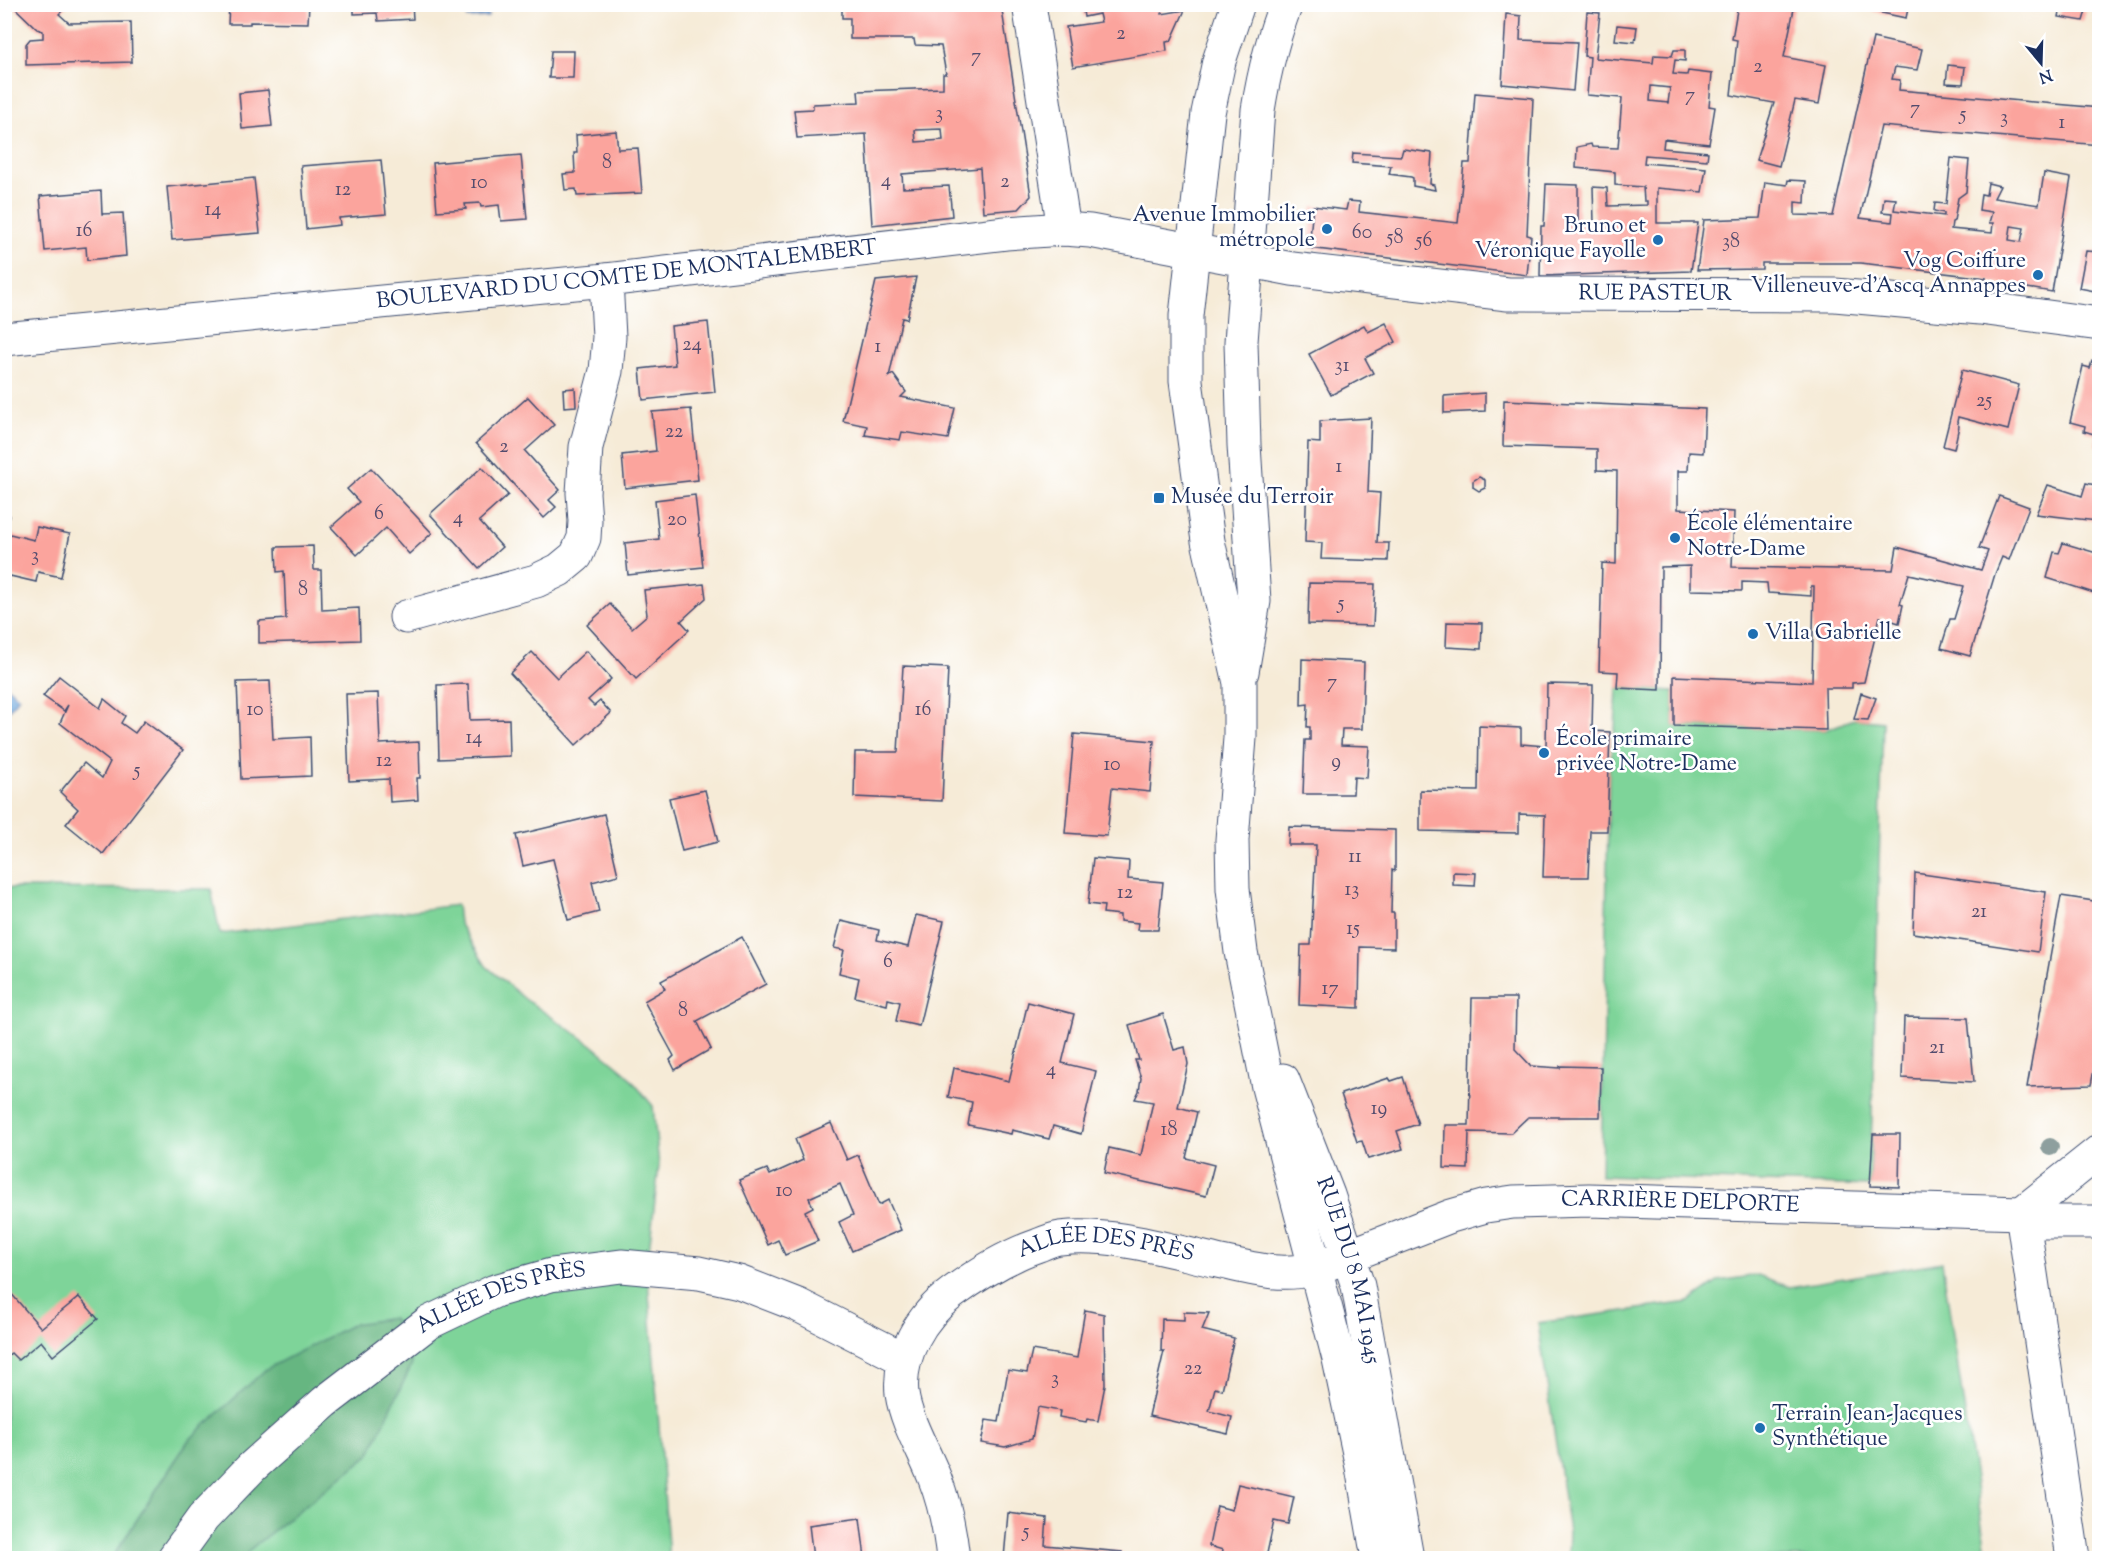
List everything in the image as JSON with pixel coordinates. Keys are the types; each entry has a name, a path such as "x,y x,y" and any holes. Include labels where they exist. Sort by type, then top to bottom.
{"street":[{"path":"1029,4 1064,229"},
{"name":"RUE DU 8 MAI 1945","path":"1238,4 1219,61 1208,113 1185,336 1186,381 1208,542 1240,683"},
{"name":"RUE DU 8 MAI 1945","path":"1286,4 1266,64 1257,119 1246,262 1242,399 1254,601 1240,683 1240,738 1232,840 1233,889 1241,952 1270,1098 1338,1359 1362,1467 1378,1558"},
{"name":"BOULEVARD DU COMTE DE MONTALEMBERT","path":"4,339 606,280 1006,233 1064,229 1104,233 1246,262"},
{"name":"RUE PASTEUR","path":"1246,262 1509,294 1835,295 1980,308 2100,324"},
{"path":"406,617 536,580 559,570 576,556 584,538 583,493 586,447 606,370 609,337 606,280"},
{"name":"RUE DU 8 MAI 1945","path":"1250,994 1328,1195 1349,1256 1362,1305 1407,1558"},
{"path":"2073,1558 2022,1218 2100,1150"},
{"name":"CARRIÈRE DELPORTE","path":"1349,1256 1451,1216 1486,1206 1549,1200 2100,1222"},
{"name":"ALLÉE DES PRÈS","path":"953,1558 949,1524 936,1482 902,1394 904,1359 916,1332 940,1302 980,1273 1020,1251 1059,1238 1095,1237 1124,1241 1270,1273 1296,1273 1315,1269 1349,1256"},
{"name":"ALLÉE DES PRÈS","path":"174,1558 203,1518 252,1467 325,1402 428,1323 495,1291 551,1275 621,1266 699,1273 739,1282 798,1305 904,1359"}],"green space":[{"path":"1617,688 1674,691 1674,726 1825,730 1854,719 1883,722 1870,1186 1601,1176 1609,772 1615,730"},
{"path":"5,888 211,889 220,934 457,905 459,923 486,966 525,999 591,1044 625,1072 653,1106 659,1166 647,1268 669,1558 5,1558"},
{"name":"Terrain Jean-Jacques Synthétique","path":"1942,1262 1987,1558 1568,1558 1569,1532 1538,1323 1689,1302 1719,1281 1758,1275 1789,1287"},
{"path":"393,1318 412,1364 369,1455 254,1546 243,1558 112,1558 188,1441 266,1369 353,1324"}],"water":[{"path":"467,5 488,5 488,17 467,18"},
{"path":"5,685 19,697 4,715"}],"building":[{"path":"11,4 65,4 67,6 59,14 69,23 131,22 132,62 26,65 26,44 30,39 43,38 43,31 37,29"},
{"path":"229,4 309,4 308,23 228,24"},
{"path":"354,4 412,4 413,19 378,21 377,13 354,14"},
{"path":"842,4 1001,4 1031,196 1019,209 983,212 980,168 902,174 903,188 949,186 952,216 872,225 866,134 797,138 794,110 813,109 813,104 859,102 858,91 943,88 943,74 946,74 941,46 915,45 914,39 850,39 850,18 842,18","holes":["942,129 943,140 916,142 915,130"]},
{"path":"1082,4 1160,4 1162,14 1185,10 1171,41 1166,42 1167,51 1073,67 1066,27 1101,22 1099,14 1084,17"},
{"path":"1738,4 1795,4 1784,57 1826,65 1819,104 1795,100 1779,166 1756,160 1774,103 1731,95 1737,40 1732,39"},
{"path":"1853,4 1909,4 1906,18 1853,7"},
{"path":"2061,7 2086,11 2083,21 2059,17"},
{"path":"1587,12 1600,13 1595,58 1653,63 1654,55 1672,56 1674,50 1685,50 1685,61 1675,60 1673,74 1687,75 1688,71 1712,74 1709,106 1715,107 1709,144 1664,139 1663,148 1708,152 1707,160 1645,155 1644,163 1706,168 1702,192 1657,188 1657,223 1698,223 1691,271 1540,276 1541,226 1544,226 1546,184 1578,185 1578,223 1594,223 1593,187 1607,188 1608,206 1647,205 1647,201 1644,201 1643,187 1615,185 1615,172 1576,168 1577,147 1591,144 1592,147 1618,148 1622,98 1587,95 1590,57 1584,56","holes":["1651,86 1670,88 1668,103 1650,101"]},
{"path":"1506,14 1521,16 1520,40 1577,42 1573,91 1502,84"},
{"path":"1617,25 1637,27 1635,42 1615,40"},
{"path":"1873,38 1922,49 1917,70 1895,67 1892,79 1900,80 1899,90 2100,108 2100,145 1881,126 1860,218 1892,222 1893,213 1882,212 1884,198 1896,199 1894,210 1944,216 1944,213 1934,211 1935,203 1946,204 1951,158 1969,160 1966,192 1958,198 1951,229 1992,233 1993,223 1989,223 1992,212 1979,210 1981,194 1986,195 1988,183 2000,186 1994,198 2039,205 2044,173 2071,178 2052,292 1985,281 1986,278 1861,263 1762,263 1762,269 1697,270 1704,220 1760,218 1765,182 1787,185 1788,180 1806,181 1805,203 1795,202 1795,215 1833,216","holes":["2011,226 2024,228 2021,242 2009,240"]},
{"path":"551,51 574,51 573,78 549,78"},
{"path":"1948,65 1965,67 1963,84 1946,83"},
{"path":"268,90 272,126 242,129 239,93"},
{"path":"1475,93 1533,98 1527,235 1531,236 1527,275 1309,248 1313,206 1346,210 1348,201 1360,202 1359,212 1458,223 1464,163 1470,163"},
{"path":"616,131 618,149 638,148 642,193 577,196 576,189 565,190 563,174 575,173 576,135"},
{"path":"1403,149 1432,153 1430,184 1434,185 1435,190 1413,186 1411,177 1389,174 1391,166 1352,163 1353,153 1401,156"},
{"path":"521,155 527,219 501,221 499,205 481,207 480,203 465,204 466,209 437,211 433,163"},
{"path":"381,160 386,214 339,218 340,225 306,229 301,166"},
{"path":"254,178 260,233 172,240 167,187"},
{"path":"101,191 102,214 123,213 126,256 87,260 86,247 45,251 40,196"},
{"path":"2086,251 2100,252 2100,292 2079,288"},
{"path":"916,277 907,319 902,318 889,377 893,374 906,392 901,397 955,408 948,439 902,432 900,440 865,435 867,426 843,421 876,281"},
{"path":"708,322 715,392 643,400 640,369 675,365 671,326"},
{"path":"1386,323 1396,342 1365,358 1373,373 1331,395 1309,354 1364,325 1368,332"},
{"path":"2092,361 2100,363 2100,447 2095,446 2097,435 2084,431 2085,426 2070,422 2083,366 2090,368"},
{"path":"1962,370 2019,385 2008,430 1958,417 1959,426 1954,449 1943,446"},
{"path":"575,388 576,406 564,407 563,389"},
{"path":"1485,393 1485,411 1444,413 1444,396"},
{"path":"528,397 554,425 525,451 560,490 549,500 556,507 544,518 476,443"},
{"path":"1504,400 1705,409 1703,453 1689,452 1688,471 1678,471 1678,509 1734,512 1732,567 1893,570 1897,547 1981,570 1988,551 1979,548 1999,496 2029,507 2009,560 2002,557 1995,574 1970,656 1941,648 1950,619 1954,619 1964,586 1909,574 1900,604 1903,605 1899,623 1880,617 1864,682 1852,683 1852,688 1825,688 1826,730 1674,726 1674,676 1812,682 1814,586 1811,586 1811,596 1768,593 1767,583 1742,582 1742,591 1690,590 1690,566 1661,567 1660,690 1617,688 1618,672 1599,671 1602,563 1616,564 1617,471 1597,470 1597,449 1503,446"},
{"path":"691,409 698,480 625,488 622,455 656,451 652,412"},
{"path":"1371,418 1368,492 1380,493 1377,543 1389,543 1388,561 1321,559 1322,543 1305,542 1308,442 1320,443 1320,421"},
{"path":"482,467 508,495 479,521 502,547 479,568 430,514"},
{"path":"371,468 432,533 409,554 386,528 357,555 331,527 359,502 347,489"},
{"path":"1479,477 1485,480 1485,488 1479,491 1473,487 1473,481"},
{"path":"2086,483 2100,486 2100,513 2097,521 2036,514 2048,485 2082,496"},
{"path":"695,495 703,567 628,575 625,543 659,539 655,500"},
{"path":"4,502 10,516 6,533 34,540 37,527 70,534 61,577 38,572 36,582 10,576 4,595"},
{"path":"2063,543 2100,554 2100,595 2047,578 2054,552 2059,553"},
{"path":"313,546 314,570 321,570 322,610 359,608 360,640 259,643 259,621 286,619 284,571 277,572 276,547"},
{"path":"1309,583 1375,584 1373,626 1308,624"},
{"path":"704,584 706,598 681,621 689,630 636,679 587,625 610,604 632,628 647,615 644,590"},
{"path":"1447,622 1482,623 1481,649 1446,647"},
{"path":"586,651 611,679 588,700 594,706 600,701 611,713 576,745 510,673 532,652 557,678"},
{"path":"1302,659 1364,662 1362,729 1342,729 1341,745 1369,746 1367,778 1354,777 1353,794 1303,794 1305,740 1310,740 1310,727 1307,727 1308,704 1301,705"},
{"path":"903,666 948,668 942,801 854,797 855,752 898,752"},
{"path":"59,676 100,708 104,699 125,716 121,723 135,733 144,721 183,750 103,854 66,824 78,809 60,792 84,763 102,778 110,762 60,723 68,705 64,711 43,696"},
{"path":"270,681 273,739 310,737 311,776 241,779 237,682"},
{"path":"468,684 470,720 509,719 510,756 439,759 437,685"},
{"path":"1547,684 1593,685 1592,731 1610,732 1607,831 1590,831 1588,877 1543,877 1545,815 1519,814 1519,833 1420,831 1420,790 1478,791 1479,726 1521,728 1521,744 1546,746"},
{"path":"378,693 380,744 419,742 418,800 390,802 389,779 349,781 346,694"},
{"path":"1861,693 1876,698 1868,720 1854,719"},
{"path":"1074,734 1154,741 1150,792 1112,788 1107,836 1065,833"},
{"path":"705,790 718,842 682,851 669,798"},
{"path":"604,814 618,875 592,882 599,912 568,920 553,859 523,866 516,835"},
{"path":"1289,827 1395,830 1395,871 1392,870 1391,913 1394,913 1394,948 1360,947 1359,1008 1299,1005 1301,945 1311,945 1316,845 1288,845"},
{"path":"1093,858 1129,861 1128,879 1163,882 1158,930 1137,930 1138,923 1120,921 1120,915 1103,913 1104,906 1088,904"},
{"path":"1453,872 1476,873 1475,886 1453,885"},
{"path":"1915,873 2046,892 2038,952 1913,933"},
{"path":"2061,896 2100,902 2100,1039 2091,1085 2027,1087"},
{"path":"916,915 944,921 919,1026 896,1021 900,1002 888,999 887,1005 855,997 859,978 839,973 844,950 834,948 841,921 879,930 877,940 908,947"},
{"path":"742,937 766,984 697,1021 711,1049 675,1070 670,1060 674,1056 644,1001 665,989 661,981"},
{"path":"1472,998 1516,998 1515,1049 1531,1066 1601,1067 1600,1117 1528,1117 1511,1133 1469,1132 1468,1169 1444,1168 1445,1125 1469,1125"},
{"path":"1028,1002 1074,1014 1062,1063 1096,1071 1081,1134 1053,1126 1049,1139 1012,1130 1011,1134 968,1125 972,1102 948,1097 954,1068 1009,1081"},
{"path":"1163,1014 1174,1050 1185,1047 1188,1064 1178,1107 1197,1112 1186,1158 1214,1165 1206,1196 1104,1173 1109,1148 1141,1155 1153,1102 1135,1099 1141,1078 1135,1060 1139,1060 1129,1025"},
{"path":"1904,1017 1968,1018 1974,1082 1902,1078"},
{"path":"1403,1077 1418,1124 1397,1131 1403,1149 1368,1159 1362,1141 1357,1142 1341,1094 1389,1078 1391,1081"},
{"path":"831,1123 847,1160 858,1155 879,1205 888,1200 901,1230 852,1251 839,1222 853,1215 840,1184 809,1198 813,1207 805,1211 818,1241 785,1255 778,1240 768,1245 739,1180 767,1169 770,1175 803,1160 795,1139"},
{"path":"1873,1134 1900,1134 1899,1187 1870,1186"},
{"path":"9,1291 41,1328 79,1297 98,1319 53,1356 41,1341 18,1360 11,1353 4,1359 4,1295"},
{"path":"1085,1310 1104,1314 1105,1385 1098,1421 1087,1419 1086,1422 1059,1417 1060,1411 1038,1407 1032,1439 1005,1447 981,1443 986,1420 999,1422 1008,1370 1027,1373 1032,1350 1077,1358"},
{"path":"1184,1312 1209,1313 1202,1330 1234,1338 1222,1390 1215,1388 1209,1411 1232,1417 1228,1434 1149,1416 1164,1351 1161,1351 1162,1319 1184,1320"},
{"path":"1238,1484 1294,1497 1288,1524 1274,1521 1266,1558 1221,1558 1223,1550 1209,1546 1217,1506 1232,1510"},
{"path":"1008,1513 1047,1518 1045,1545 1122,1552 1121,1558 1004,1558"},
{"path":"860,1518 865,1558 813,1558 809,1525"}],"place":[{"name":"Avenue Immobilier métropole","path":"1327,229"},
{"name":"Bruno et Véronique Fayolle","path":"1658,240"},
{"name":"Vog Coiffure Villeneuve-d'Ascq Annappes","path":"2038,275"},
{"name":"Musée du Terroir","path":"1159,498"},
{"name":"École élémentaire Notre-Dame","path":"1675,538"},
{"name":"Villa Gabrielle","path":"1753,634"},
{"name":"École primaire privée Notre-Dame","path":"1544,753"},
{"name":"Terrain Jean-Jacques Synthétique","path":"1760,1428"}]}
